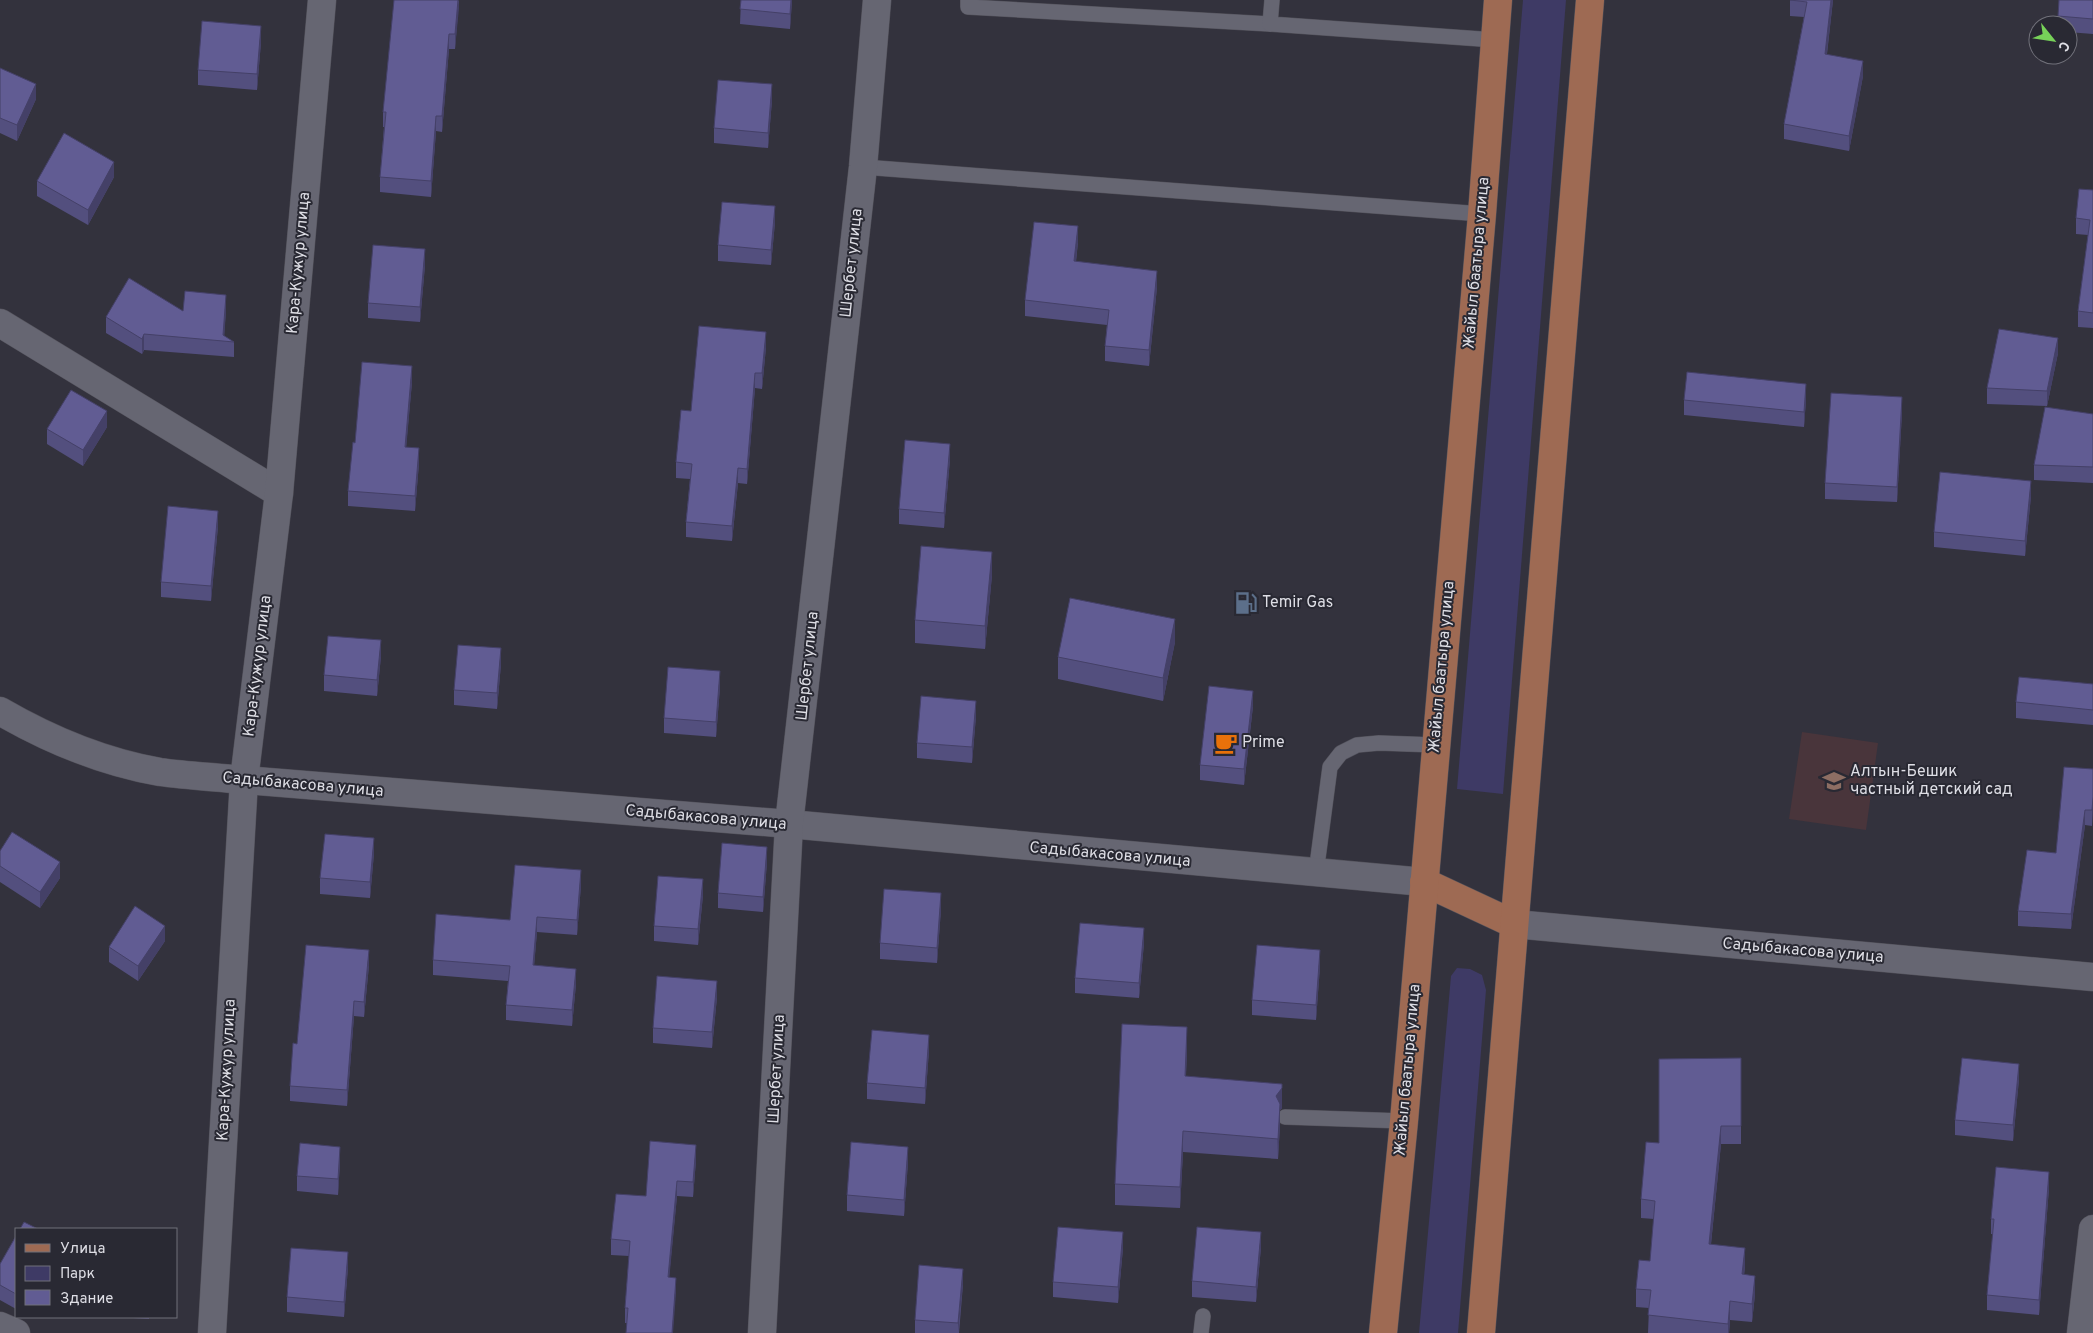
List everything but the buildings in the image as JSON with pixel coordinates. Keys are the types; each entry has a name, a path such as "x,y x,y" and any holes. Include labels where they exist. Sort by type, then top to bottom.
{"main road":[{"name":"Жайыл баатыра улица","path":"1383,1333 1404,1121 1482,214 1498,0"},
{"path":"1481,1333 1590,0"},
{"path":"1424,882 1514,924"}],"street":[{"name":"Кара-Кужур улица","path":"212,1333 244,780 279,493 322,0"},
{"name":"Шербет улица","path":"762,1333 789,824 863,167 877,0"},
{"path":"0,323 279,493"},
{"name":"Садыбакасова улица","path":"0,711 27,727 94,756 160,772 789,824 1424,882"},
{"name":"Садыбакасова улица","path":"1514,924 2093,977"},
{"path":"2081,1333 2093,1229"},
{"path":"0,1326 16,1333"}],"lane":[{"path":"968,0 968,7 1270,24 1495,40"},
{"path":"1270,24 1272,0"},
{"path":"863,167 1482,214"},
{"path":"1316,873 1330,767 1341,752 1358,745 1379,743 1436,745"},
{"path":"1285,1117 1404,1121"},
{"path":"1201,1333 1203,1316"}],"shaded area":[{"name":"Алтын-Бешик частный детский сад","path":"1802,732 1878,743 1866,830 1789,819"}],"green space":[{"path":"1523,0 1566,0 1503,794 1457,789"},
{"path":"1457,968 1470,969 1482,975 1486,990 1458,1333 1419,1333 1451,976"}],"place":[{"name":"Temir Gas","path":"1246,603"},
{"name":"Prime","path":"1226,743"},
{"name":"Алтын-Бешик частный детский сад","path":"1834,781"}]}
